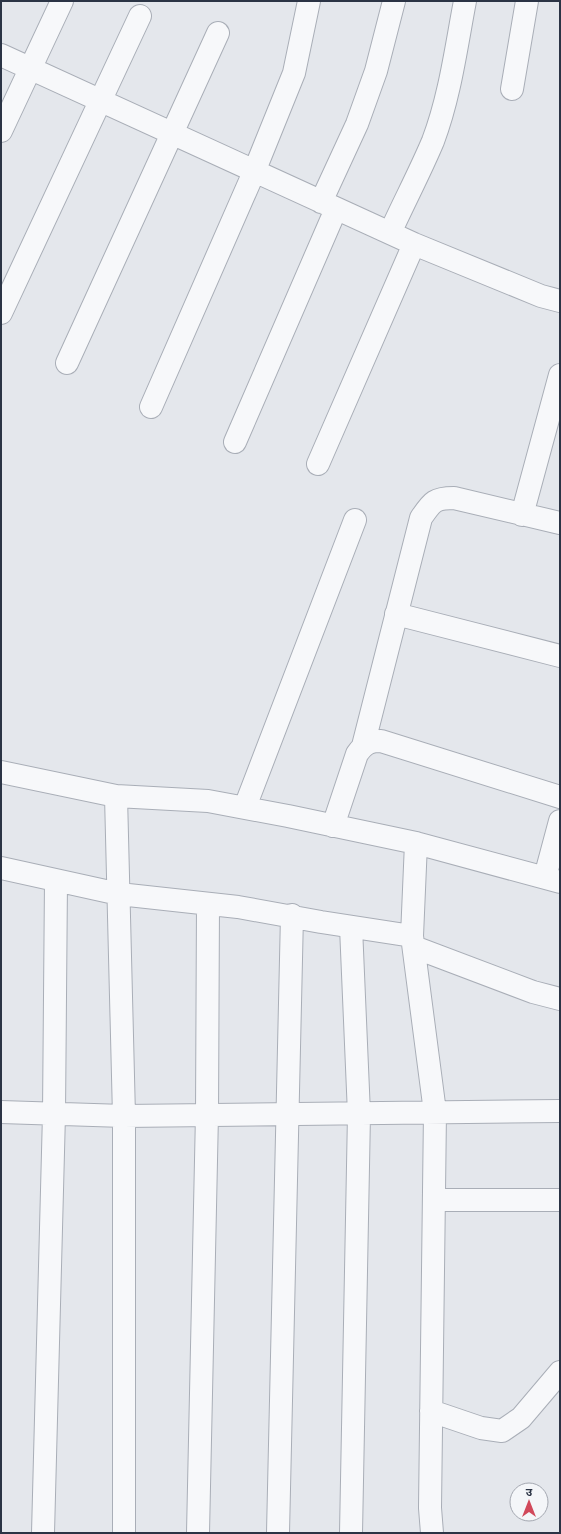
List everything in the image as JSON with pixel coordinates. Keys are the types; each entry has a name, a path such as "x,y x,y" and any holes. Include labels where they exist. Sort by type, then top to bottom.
{"street":[{"path":"1,131 62,1"},
{"path":"151,407 254,172 294,73 309,1"},
{"path":"235,442 329,205 371,84 394,1"},
{"path":"390,233 432,142 441,116 450,84 465,1"},
{"path":"512,89 527,1"},
{"path":"1,313 140,16"},
{"path":"68,363 218,33"},
{"path":"1,55 414,244 541,296 560,301"},
{"path":"318,464 414,244"},
{"path":"522,515 560,375"},
{"path":"363,746 421,518 430,505 439,498 454,498 560,523"},
{"path":"245,808 355,520"},
{"path":"396,614 560,656"},
{"path":"333,826 356,754 363,746 371,741 381,741 560,797"},
{"path":"1,772 116,796 208,801 245,808 416,843 553,879 560,821"},
{"path":"116,796 124,1116 124,1533"},
{"path":"416,843 413,942 435,1112 430,1508 432,1533"},
{"path":"1,868 119,894 292,915 351,927 413,942 533,992 560,999"},
{"path":"43,1533 54,1114 56,881"},
{"path":"198,1533 207,1114 208,904"},
{"path":"278,1533 292,915"},
{"path":"351,927 359,1114 351,1533"},
{"path":"1,1112 124,1116 560,1111"},
{"path":"434,1200 560,1200"},
{"path":"431,1412 481,1428 502,1431 521,1418 560,1372"}]}
